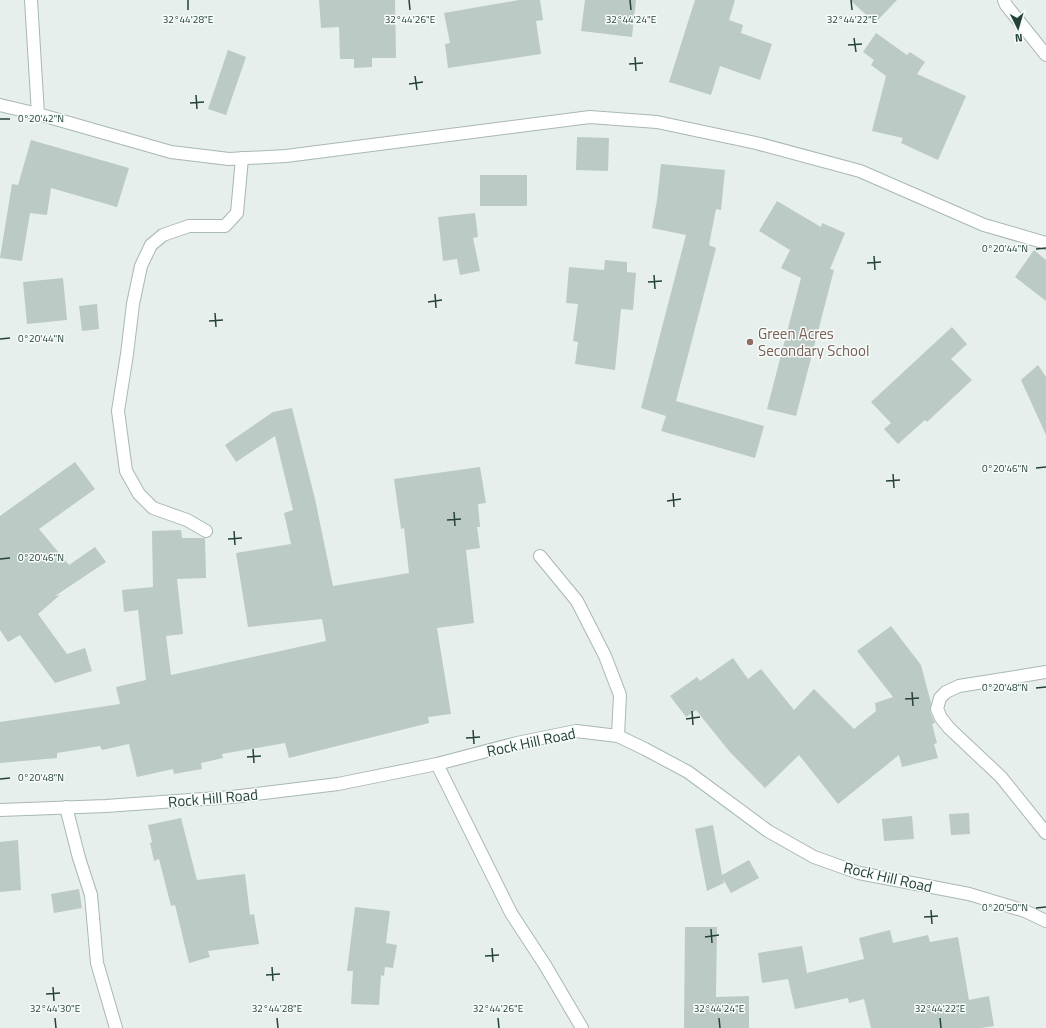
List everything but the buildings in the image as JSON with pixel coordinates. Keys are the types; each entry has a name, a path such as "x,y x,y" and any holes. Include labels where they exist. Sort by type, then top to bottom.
{"street":[{"path":"31,0 38,114"},
{"path":"1006,2 1046,55"},
{"path":"0,105 38,114 171,152 229,159 286,156 590,116 657,122 756,144 860,171 984,225 1046,243"},
{"path":"206,531 187,520 153,508 139,494 126,471 118,411 133,304 141,266 151,245 163,234 189,226 225,226 236,213 242,158"},
{"path":"540,556 577,601 605,656 620,695 618,736"},
{"path":"1046,672 959,686 946,692 940,698 937,709 941,718 949,728 1001,777 1046,833"},
{"name":"Rock Hill Road","path":"0,810 232,797 338,784 437,764 517,743 576,731 618,736 688,772 768,831 814,857 859,873 968,894 1025,910 1046,921"},
{"path":"437,764 511,913 545,965 582,1028"},
{"path":"66,807 79,858 91,895 97,963 116,1028"}],"place":[{"name":"Green Acres Secondary School","path":"750,342"}]}
